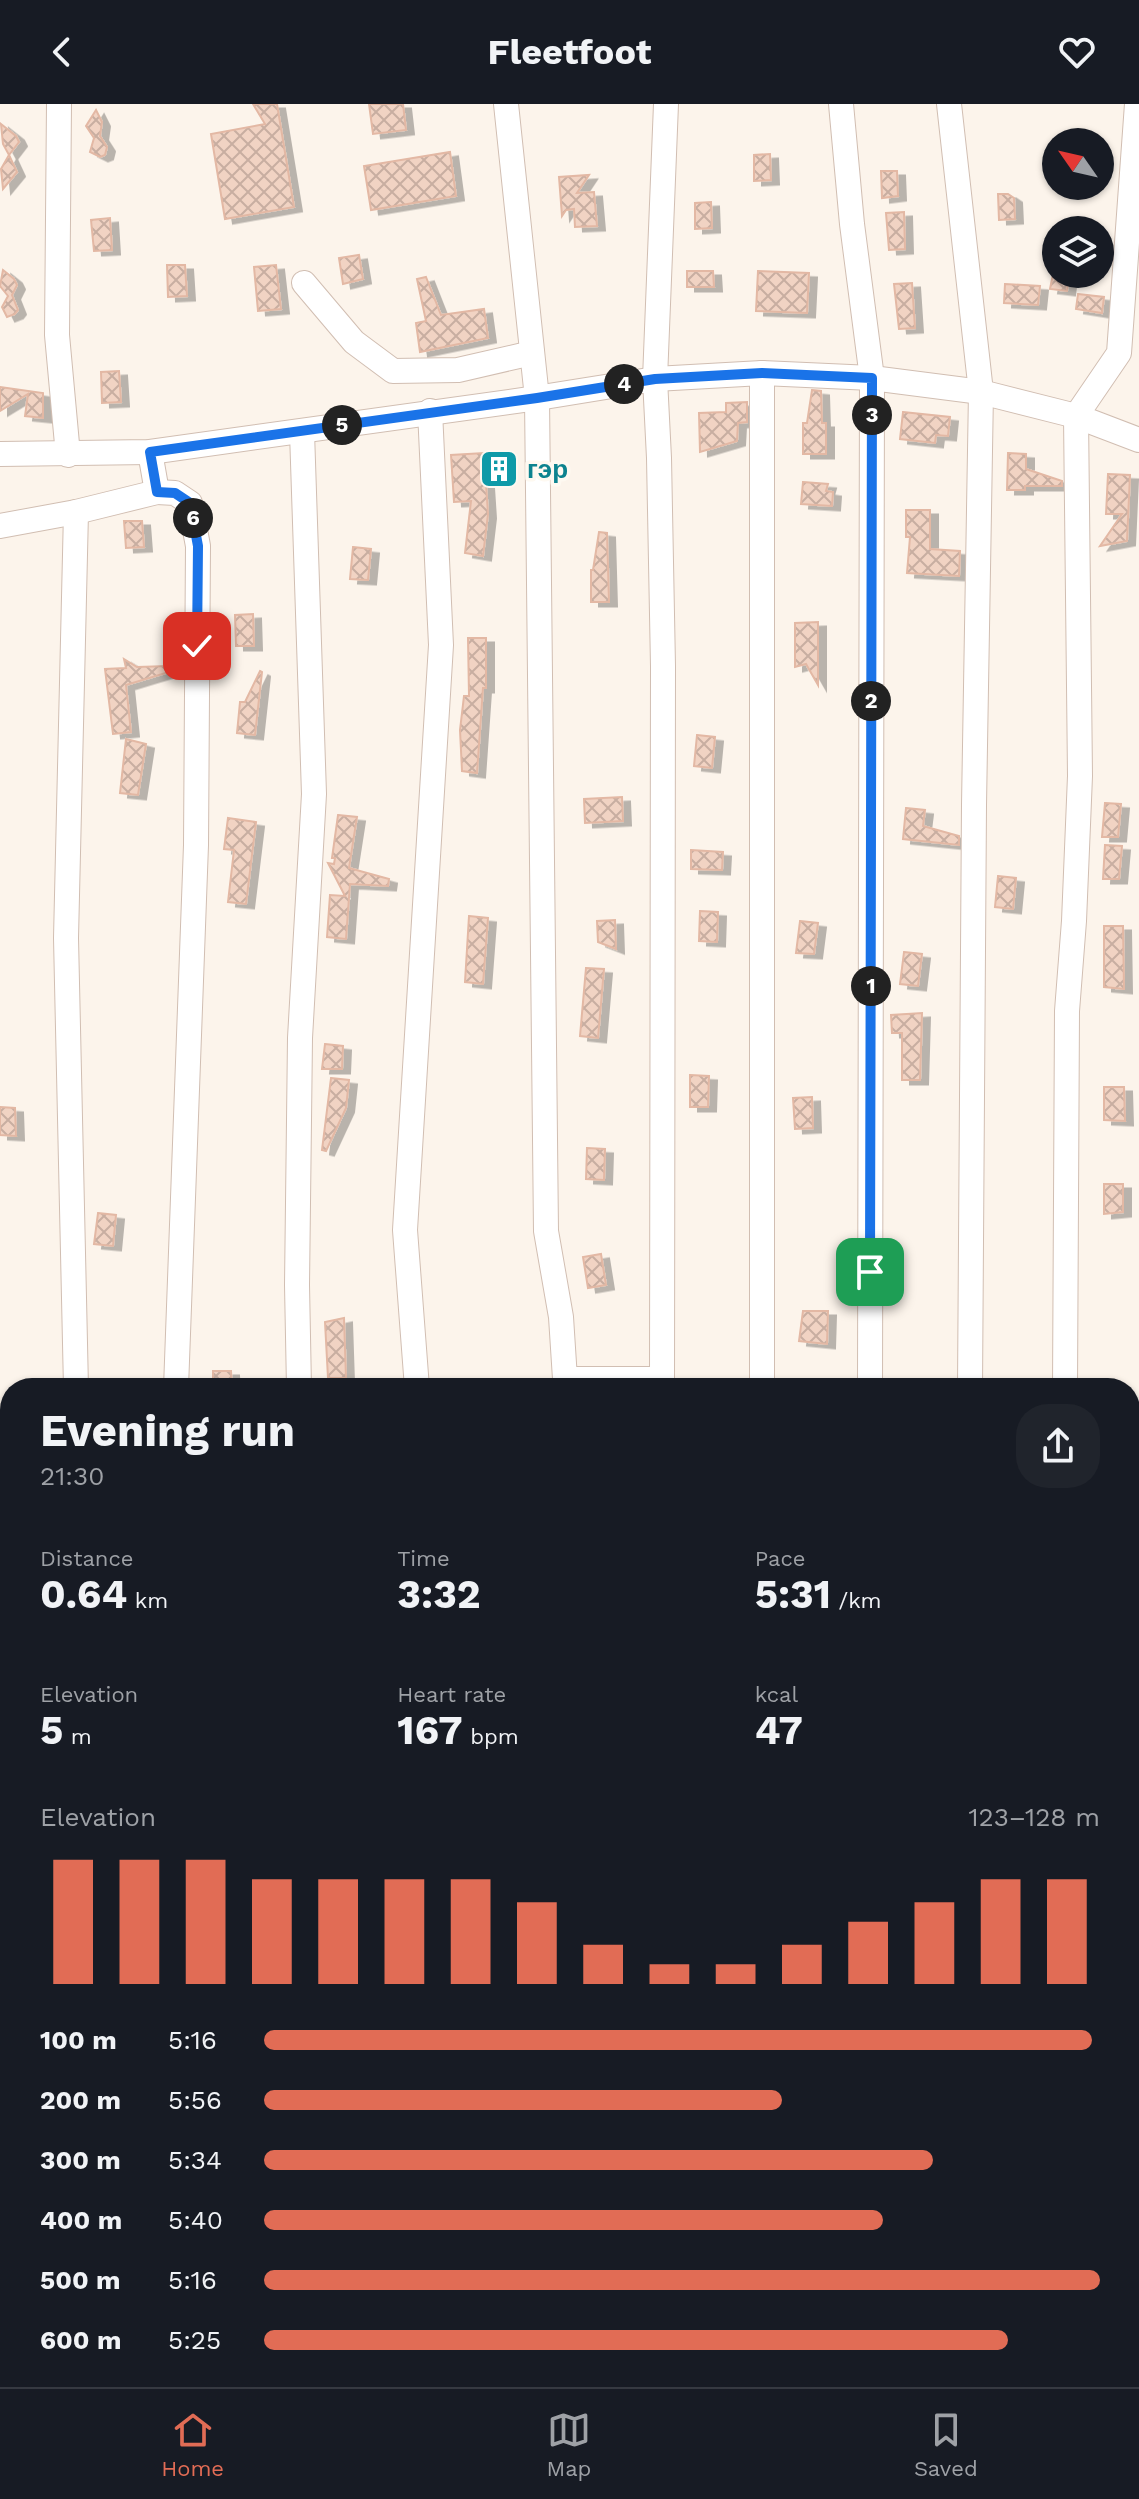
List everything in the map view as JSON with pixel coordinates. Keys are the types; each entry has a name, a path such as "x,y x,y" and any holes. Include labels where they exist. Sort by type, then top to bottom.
{"street":[{"path":"59,104 57,335 68,455"},
{"path":"506,104 537,398 546,1231 561,1317 564,1378"},
{"path":"662,1378 663,666 655,379 666,104"},
{"path":"841,104 852,224 872,378 870,1378"},
{"path":"949,104 981,392 974,805 970,1378"},
{"path":"1065,1378 1067,1011 1080,776 1076,416 1129,357 1137,104"},
{"path":"304,283 354,342 393,371 458,370 532,353"},
{"path":"0,454 150,452 655,379 762,373 872,378 981,392 1076,416 1139,440"},
{"path":"762,373 762,1378"},
{"path":"416,1378 405,1230 441,645 430,411"},
{"path":"299,1378 300,1038 314,794 302,432"},
{"path":"150,452 157,492"},
{"path":"0,526 76,512 157,492 175,493 190,503 198,546 196,845 176,1378"},
{"path":"76,512 66,938 76,1378"}],"building":[{"path":"253,104 277,104 294,207 225,219 211,134 265,124"},
{"path":"369,104 403,104 406,130 373,134"},
{"path":"96,110 102,122 100,136 107,147 105,155 100,157 90,152 94,138 86,126"},
{"path":"1,124 19,142 9,155 3,144"},
{"path":"450,152 456,196 371,210 364,166"},
{"path":"770,154 771,180 754,181 754,155"},
{"path":"9,155 17,172 3,189 1,169"},
{"path":"881,171 897,171 898,196 882,198"},
{"path":"589,175 577,193 594,192 597,226 575,227 574,209 566,210 562,216 559,177"},
{"path":"998,194 1008,194 1014,198 1015,219 999,220"},
{"path":"711,202 712,228 695,229 695,203"},
{"path":"904,212 905,249 889,250 886,213"},
{"path":"110,218 112,250 94,251 91,220"},
{"path":"359,255 363,279 343,284 339,258"},
{"path":"167,265 185,265 187,296 168,297"},
{"path":"276,265 281,309 258,311 254,267"},
{"path":"3,270 17,285 12,295 18,310 7,317 2,307 8,296 0,286"},
{"path":"687,271 713,271 714,287 687,287"},
{"path":"758,271 809,273 807,313 756,311"},
{"path":"426,277 441,315 484,309 488,338 420,352 416,323 426,321 417,279"},
{"path":"912,283 915,328 899,329 894,284"},
{"path":"1005,284 1040,286 1038,305 1004,303"},
{"path":"1078,294 1104,297 1102,313 1076,309"},
{"path":"119,371 121,402 102,403 101,372"},
{"path":"0,387 43,393 43,418 25,416 28,394 0,411"},
{"path":"812,390 821,391 822,423 826,423 826,454 803,454 803,423 807,423"},
{"path":"747,402 747,422 738,423 737,441 700,452 699,413 726,412 726,403"},
{"path":"903,412 950,417 948,436 936,435 935,443 900,439"},
{"path":"484,453 488,514 483,556 465,553 471,501 454,502 451,455"},
{"path":"1008,453 1026,454 1026,469 1062,481 1062,486 1025,486 1025,490 1007,490"},
{"path":"1108,474 1130,475 1127,541 1100,546 1122,514 1106,514"},
{"path":"803,482 828,484 826,491 833,492 832,506 801,504"},
{"path":"906,510 930,510 930,549 960,551 959,576 907,573 910,537 906,537"},
{"path":"124,521 142,521 144,547 126,548"},
{"path":"599,532 607,533 609,602 591,602 591,570"},
{"path":"353,547 371,549 368,580 350,579"},
{"path":"253,614 254,646 236,646 235,615"},
{"path":"818,622 818,685 806,664 795,667 795,623"},
{"path":"468,638 486,638 486,688 483,688 477,773 462,771 460,730 464,696 469,696"},
{"path":"124,659 137,667 168,666 169,672 126,685 131,732 113,734 105,669 126,668"},
{"path":"260,671 255,735 237,733 240,702 245,702"},
{"path":"697,735 715,737 712,768 694,766"},
{"path":"126,739 146,744 138,795 120,793"},
{"path":"622,797 623,821 585,823 584,799"},
{"path":"1105,803 1121,804 1118,837 1102,837"},
{"path":"906,808 925,810 923,826 959,836 959,845 903,839"},
{"path":"338,815 357,817 349,868 389,879 388,886 350,884 346,939 327,937 330,895 345,896 328,863 334,864 335,858 332,858"},
{"path":"228,818 256,822 246,904 228,902 234,850 224,849"},
{"path":"1105,845 1122,846 1119,879 1103,879"},
{"path":"691,850 723,852 722,870 691,869"},
{"path":"998,876 1016,878 1013,909 995,907"},
{"path":"700,911 718,912 717,942 699,941"},
{"path":"469,916 488,918 483,984 465,982"},
{"path":"615,920 616,949 598,942 597,921"},
{"path":"800,921 818,923 814,954 796,953"},
{"path":"1104,926 1123,926 1124,989 1104,987"},
{"path":"904,952 922,954 918,986 900,984"},
{"path":"586,968 604,969 598,1038 580,1036"},
{"path":"922,1013 920,1080 902,1080 902,1033 892,1033 891,1015"},
{"path":"325,1044 343,1046 342,1069 322,1069"},
{"path":"690,1075 709,1076 708,1107 690,1107"},
{"path":"331,1078 349,1080 346,1108 326,1151 322,1150"},
{"path":"1104,1087 1124,1087 1125,1121 1104,1120"},
{"path":"812,1097 813,1128 795,1129 793,1098"},
{"path":"0,1107 15,1108 16,1136 0,1135"},
{"path":"587,1148 605,1149 604,1180 586,1179"},
{"path":"1104,1184 1123,1184 1123,1212 1104,1214"},
{"path":"98,1213 116,1215 113,1246 94,1244"},
{"path":"601,1254 606,1285 588,1288 583,1257"},
{"path":"803,1311 828,1311 827,1344 799,1341"},
{"path":"344,1318 346,1378 328,1378 325,1322"},
{"path":"213,1371 231,1371 231,1378 213,1378"}],"place":[{"name":"гэр","path":"499,469"}],"route":[{"path":"197,646 198,546 190,503 175,493 157,492 150,452 655,379 762,373 872,378 870,1272"}]}
